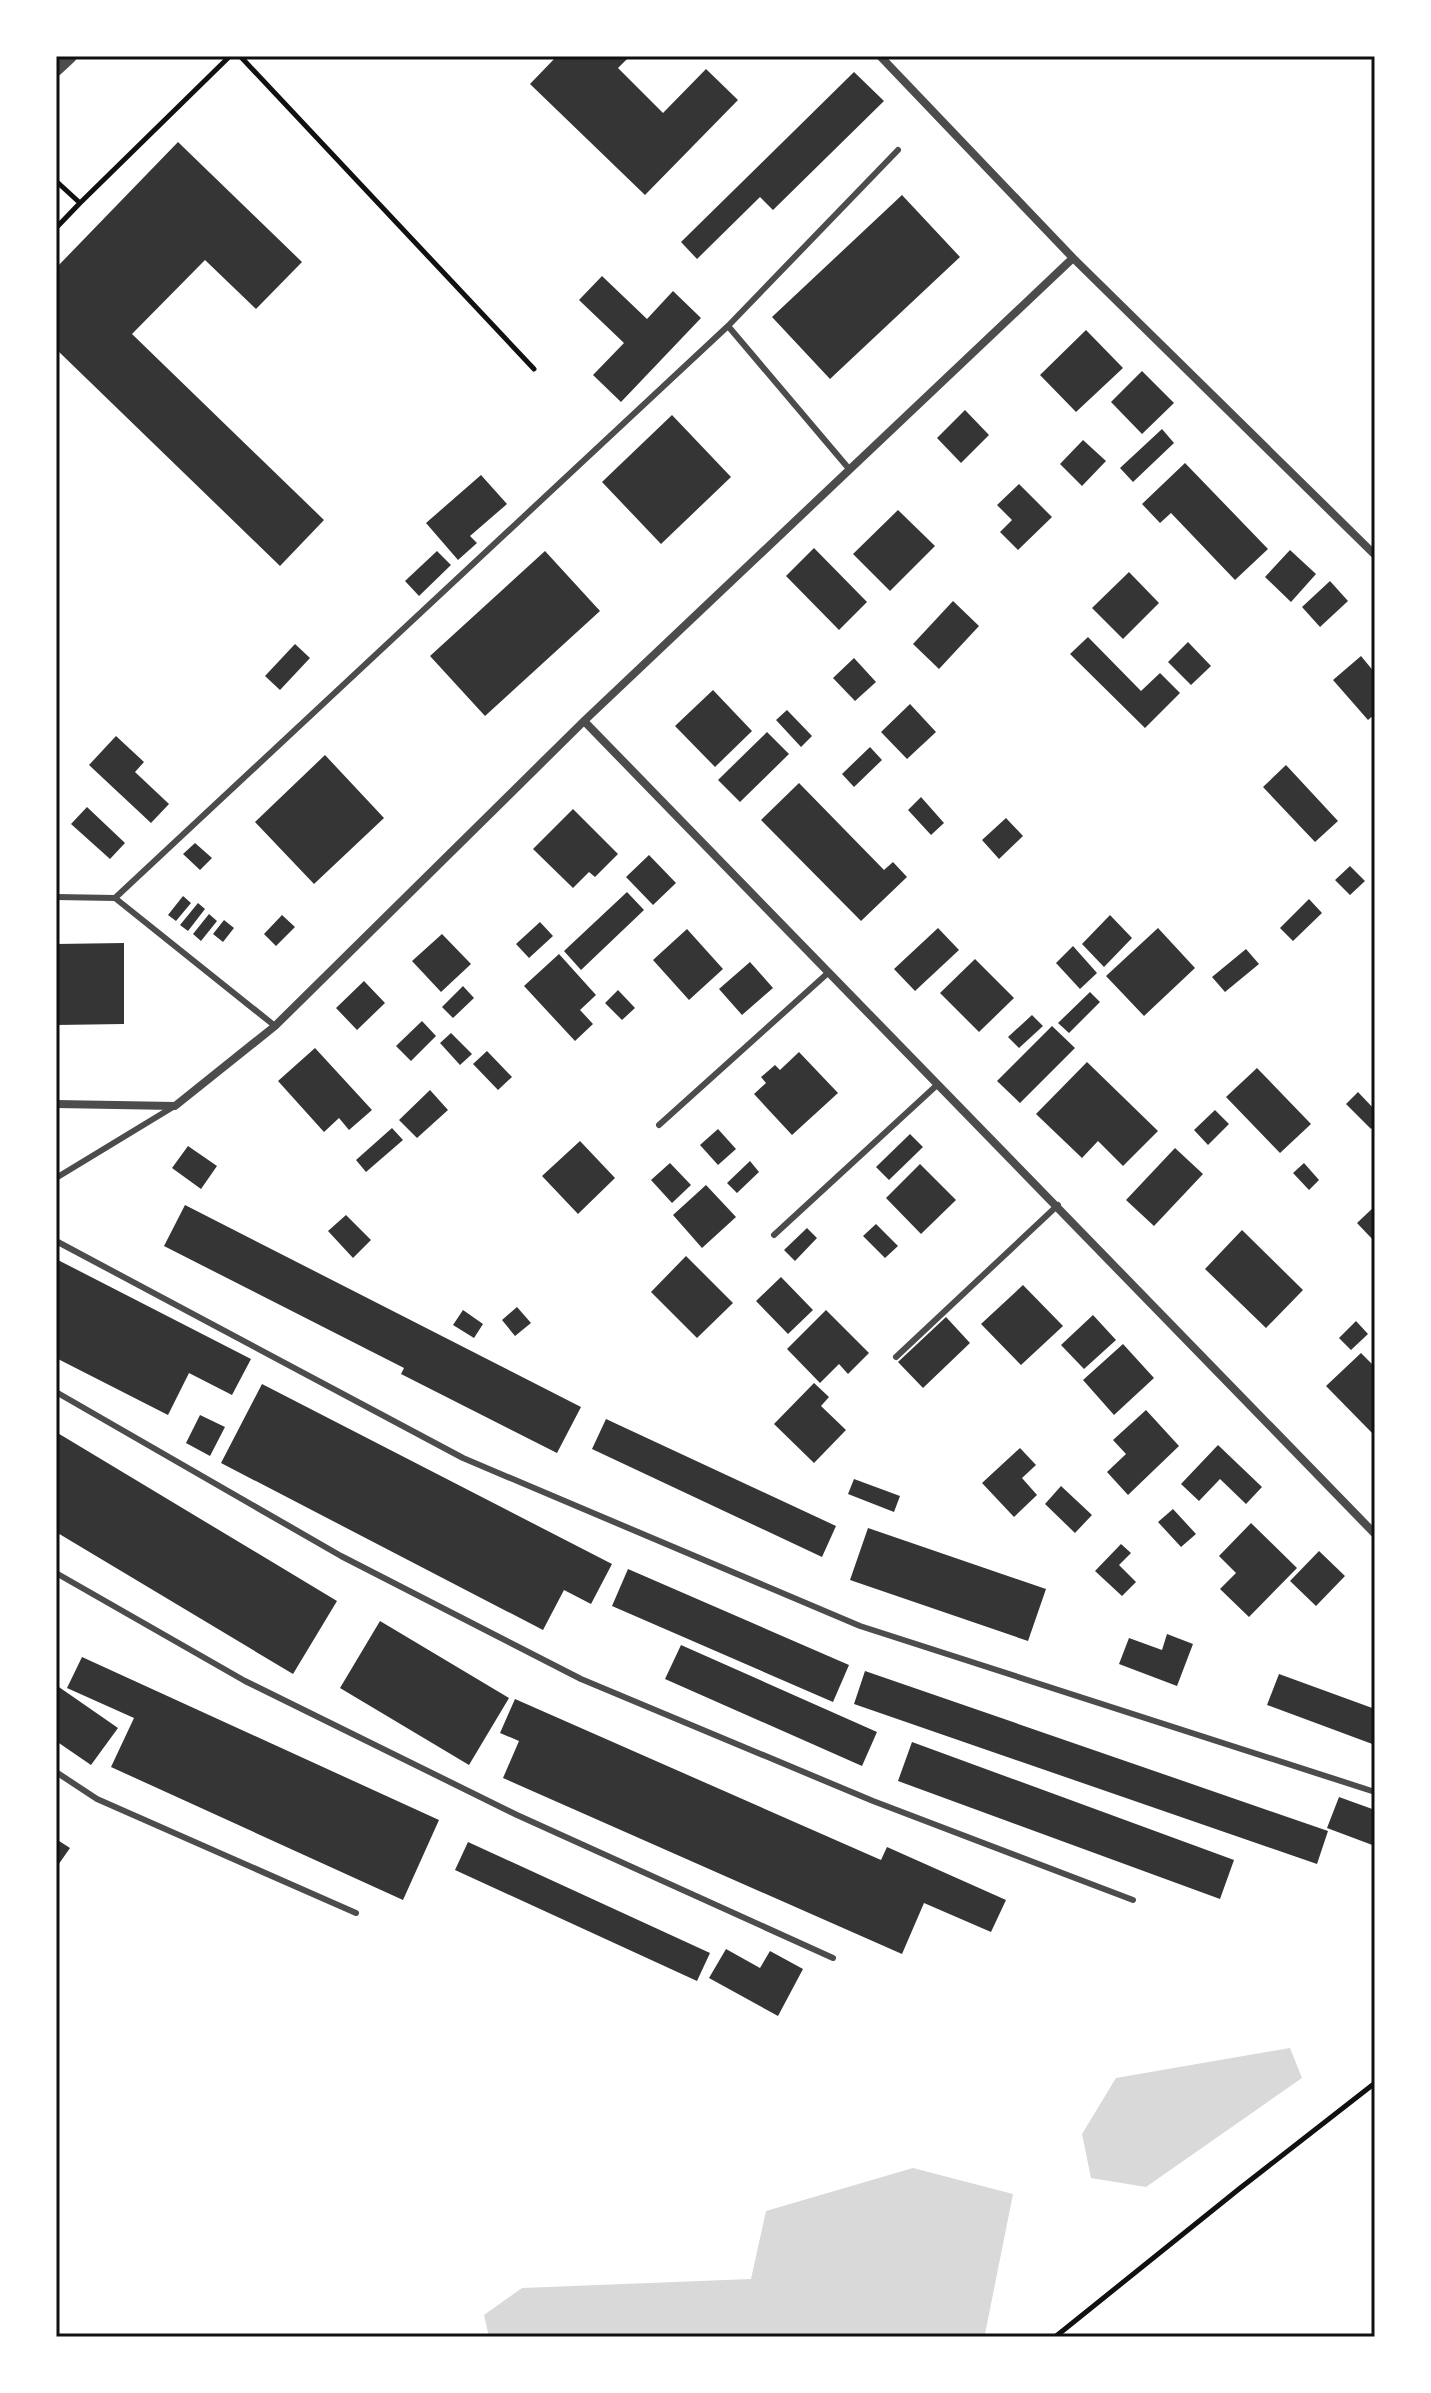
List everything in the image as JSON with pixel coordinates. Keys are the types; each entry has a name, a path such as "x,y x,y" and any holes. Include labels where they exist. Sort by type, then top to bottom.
{"street":[{"path":"56,69 70,56"},
{"path":"880,56 1073,258 1375,555"},
{"path":"56,1104 175,1106 275,1026 584,721 1073,258"},
{"path":"584,721 1375,1534"}],"lane":[{"path":"115,898 728,326 898,150"},
{"path":"728,326 850,470"},
{"path":"56,897 115,898 275,1026"},
{"path":"659,1125 829,972"},
{"path":"774,1235 937,1085"},
{"path":"56,1178 175,1106"},
{"path":"896,1357 1058,1205"},
{"path":"56,1241 463,1458 860,1626 1375,1792"},
{"path":"56,1392 341,1556 581,1679 873,1801 1133,1900"},
{"path":"56,1573 245,1681 502,1808 833,1958"},
{"path":"56,1772 97,1799 356,1913"}],"path":[{"path":"56,228 230,56"},
{"path":"240,56 534,369"},
{"path":"56,181 80,203"},
{"path":"1055,2337 1375,2083"}],"shaded area":[{"path":"1290,2048 1302,2078 1146,2187 1091,2178 1082,2134 1116,2078"},
{"path":"913,2168 1013,2194 982,2337 489,2337 484,2315 522,2288 751,2279 766,2211"}],"building":[{"path":"557,56 630,56 618,68 663,113 706,69 738,100 645,195 530,84"},
{"path":"854,72 884,101 773,210 760,197 697,259 681,242"},
{"path":"178,142 302,262 256,309 205,260 132,334 324,520 280,566 56,349 56,268"},
{"path":"902,195 960,257 830,379 772,317"},
{"path":"602,276 647,319 673,291 701,318 621,402 593,375 624,343 579,300"},
{"path":"1086,330 1123,368 1076,412 1040,375"},
{"path":"1142,371 1174,403 1142,434 1111,402"},
{"path":"965,410 989,435 961,463 937,438"},
{"path":"672,415 731,477 661,544 602,482"},
{"path":"1162,429 1174,443 1133,482 1120,468"},
{"path":"1083,440 1106,461 1082,486 1060,464"},
{"path":"1185,463 1268,549 1235,580 1171,513 1160,523 1142,504"},
{"path":"481,475 507,504 470,536 477,543 458,560 426,523"},
{"path":"1019,484 1052,517 1018,550 1000,532 1012,520 997,505"},
{"path":"898,510 935,546 890,591 853,554"},
{"path":"814,548 867,602 839,630 786,576"},
{"path":"1290,550 1316,574 1291,602 1265,577"},
{"path":"437,551 451,565 419,596 405,581"},
{"path":"545,551 600,611 485,716 430,656"},
{"path":"1129,572 1159,603 1123,639 1092,608"},
{"path":"1330,581 1348,601 1320,627 1302,607"},
{"path":"953,601 979,626 939,669 913,644"},
{"path":"1088,637 1141,691 1160,673 1180,693 1145,728 1070,654"},
{"path":"1188,642 1211,666 1191,685 1168,662"},
{"path":"295,644 310,658 280,690 265,676"},
{"path":"1361,656 1375,673 1375,714 1368,720 1333,680"},
{"path":"854,658 876,682 855,701 833,678"},
{"path":"713,690 752,731 715,767 675,726"},
{"path":"910,704 936,732 907,759 881,732"},
{"path":"787,710 812,736 801,747 776,720"},
{"path":"767,732 789,754 740,802 718,780"},
{"path":"116,736 144,762 135,772 169,804 151,823 89,765"},
{"path":"870,747 882,760 854,787 842,774"},
{"path":"325,755 384,818 314,884 255,822"},
{"path":"1286,765 1338,821 1315,842 1263,787"},
{"path":"799,783 884,870 893,862 907,877 861,921 761,820"},
{"path":"921,797 944,823 931,835 908,810"},
{"path":"87,807 125,843 110,859 71,824"},
{"path":"573,809 618,854 595,877 589,872 573,888 533,849"},
{"path":"1006,818 1023,836 999,859 982,840"},
{"path":"195,843 212,858 200,870 183,854"},
{"path":"649,855 676,883 653,905 626,877"},
{"path":"1350,866 1365,881 1350,895 1335,880"},
{"path":"627,892 644,910 581,970 564,951"},
{"path":"183,896 191,903 176,921 168,915"},
{"path":"1309,899 1322,913 1293,941 1280,928"},
{"path":"198,903 205,909 188,931 180,925"},
{"path":"209,914 217,921 201,941 193,934"},
{"path":"282,915 295,927 276,946 264,934"},
{"path":"1110,915 1132,938 1104,967 1082,944"},
{"path":"224,920 234,928 223,942 213,934"},
{"path":"540,922 553,936 529,958 516,944"},
{"path":"938,928 959,950 915,991 894,969"},
{"path":"1158,928 1195,968 1144,1016 1106,976"},
{"path":"687,929 723,969 689,1000 653,960"},
{"path":"442,934 471,964 441,992 412,961"},
{"path":"124,943 124,1024 56,1025 56,944"},
{"path":"1073,946 1097,973 1080,989 1056,963"},
{"path":"1246,949 1259,964 1225,992 1212,977"},
{"path":"559,954 596,995 580,1010 593,1024 575,1041 524,986"},
{"path":"975,959 1014,998 979,1032 940,993"},
{"path":"750,962 773,988 742,1015 719,989"},
{"path":"364,981 385,1003 357,1030 336,1008"},
{"path":"463,986 474,998 453,1018 442,1007"},
{"path":"618,990 635,1008 622,1020 605,1003"},
{"path":"1090,992 1100,1002 1069,1033 1058,1023"},
{"path":"1032,1015 1043,1026 1019,1048 1008,1037"},
{"path":"422,1021 436,1036 411,1061 396,1046"},
{"path":"1052,1026 1075,1048 1020,1103 997,1081"},
{"path":"451,1033 472,1054 460,1065 440,1043"},
{"path":"315,1048 372,1110 349,1130 339,1118 324,1132 278,1081"},
{"path":"487,1051 512,1077 498,1090 473,1064"},
{"path":"799,1052 838,1093 792,1135 754,1094 766,1083 761,1077 775,1065 780,1070"},
{"path":"1087,1062 1158,1131 1123,1166 1098,1141 1082,1158 1036,1114"},
{"path":"1257,1068 1311,1124 1280,1153 1226,1097"},
{"path":"430,1090 448,1110 417,1138 399,1120"},
{"path":"1358,1092 1375,1110 1375,1125 1371,1129 1346,1104"},
{"path":"1215,1110 1229,1124 1208,1145 1194,1130"},
{"path":"392,1128 403,1140 366,1172 356,1160"},
{"path":"718,1129 736,1149 718,1165 700,1145"},
{"path":"910,1134 923,1147 889,1180 876,1167"},
{"path":"580,1141 615,1178 578,1214 542,1176"},
{"path":"188,1146 217,1166 201,1189 172,1168"},
{"path":"1175,1148 1203,1174 1154,1226 1126,1200"},
{"path":"750,1161 759,1172 737,1193 727,1183"},
{"path":"670,1163 691,1185 672,1203 651,1180"},
{"path":"1304,1163 1319,1180 1309,1190 1293,1173"},
{"path":"920,1164 956,1200 921,1234 886,1198"},
{"path":"706,1185 736,1217 702,1248 673,1215"},
{"path":"185,1205 581,1407 557,1453 401,1374 404,1368 164,1246"},
{"path":"1375,1206 1375,1242 1357,1223"},
{"path":"346,1215 371,1240 353,1258 328,1231"},
{"path":"876,1224 898,1246 885,1258 863,1236"},
{"path":"807,1228 817,1238 795,1261 784,1250"},
{"path":"1242,1230 1303,1290 1266,1328 1205,1269"},
{"path":"686,1256 733,1303 697,1338 651,1292"},
{"path":"56,1259 251,1359 232,1395 189,1373 168,1415 56,1358"},
{"path":"781,1277 813,1310 788,1334 756,1301"},
{"path":"1023,1285 1063,1326 1021,1365 981,1324"},
{"path":"517,1307 531,1323 515,1336 502,1320"},
{"path":"463,1310 483,1324 474,1338 453,1325"},
{"path":"826,1310 869,1353 848,1374 839,1364 820,1383 787,1349"},
{"path":"1093,1315 1116,1340 1084,1369 1061,1345"},
{"path":"946,1317 970,1343 923,1388 898,1362"},
{"path":"1356,1321 1368,1334 1351,1350 1339,1338"},
{"path":"1123,1344 1154,1378 1114,1415 1083,1380"},
{"path":"1361,1353 1375,1367 1375,1436 1326,1386"},
{"path":"814,1383 829,1397 821,1406 846,1430 814,1463 774,1424"},
{"path":"262,1384 612,1564 591,1604 564,1590 543,1630 221,1463"},
{"path":"1146,1410 1179,1446 1128,1495 1107,1472 1126,1454 1113,1440"},
{"path":"200,1415 225,1427 210,1456 186,1443"},
{"path":"606,1419 836,1526 822,1557 592,1449"},
{"path":"56,1432 337,1601 293,1674 56,1532"},
{"path":"1218,1445 1262,1487 1246,1504 1220,1479 1199,1501 1181,1484"},
{"path":"1020,1448 1036,1465 1022,1478 1037,1495 1014,1517 982,1483"},
{"path":"854,1479 900,1496 894,1512 848,1494"},
{"path":"1061,1486 1092,1515 1075,1533 1045,1504"},
{"path":"1173,1509 1196,1534 1181,1547 1158,1522"},
{"path":"1251,1523 1297,1568 1249,1617 1220,1589 1236,1573 1219,1556"},
{"path":"868,1528 1046,1589 1028,1641 850,1580"},
{"path":"1121,1544 1131,1553 1119,1565 1136,1582 1122,1596 1095,1571"},
{"path":"1319,1551 1345,1576 1316,1606 1290,1581"},
{"path":"628,1569 849,1665 833,1702 612,1606"},
{"path":"380,1621 509,1698 469,1765 340,1688"},
{"path":"1167,1634 1193,1644 1177,1686 1119,1664 1129,1638 1162,1650"},
{"path":"681,1645 877,1732 862,1766 665,1679"},
{"path":"82,1657 439,1820 403,1900 111,1767 134,1718 67,1688"},
{"path":"865,1671 1328,1831 1317,1864 854,1704"},
{"path":"1279,1674 1375,1709 1375,1745 1267,1705"},
{"path":"56,1685 118,1728 91,1765 56,1741"},
{"path":"515,1699 881,1860 887,1847 1006,1900 991,1932 924,1903 902,1954 503,1778 519,1741 500,1733"},
{"path":"912,1742 1234,1860 1220,1899 898,1781"},
{"path":"1339,1797 1375,1810 1375,1846 1327,1828"},
{"path":"56,1839 70,1848 56,1868"},
{"path":"468,1842 710,1953 697,1981 455,1870"},
{"path":"726,1949 760,1968 770,1951 803,1969 778,2016 709,1978"}]}
